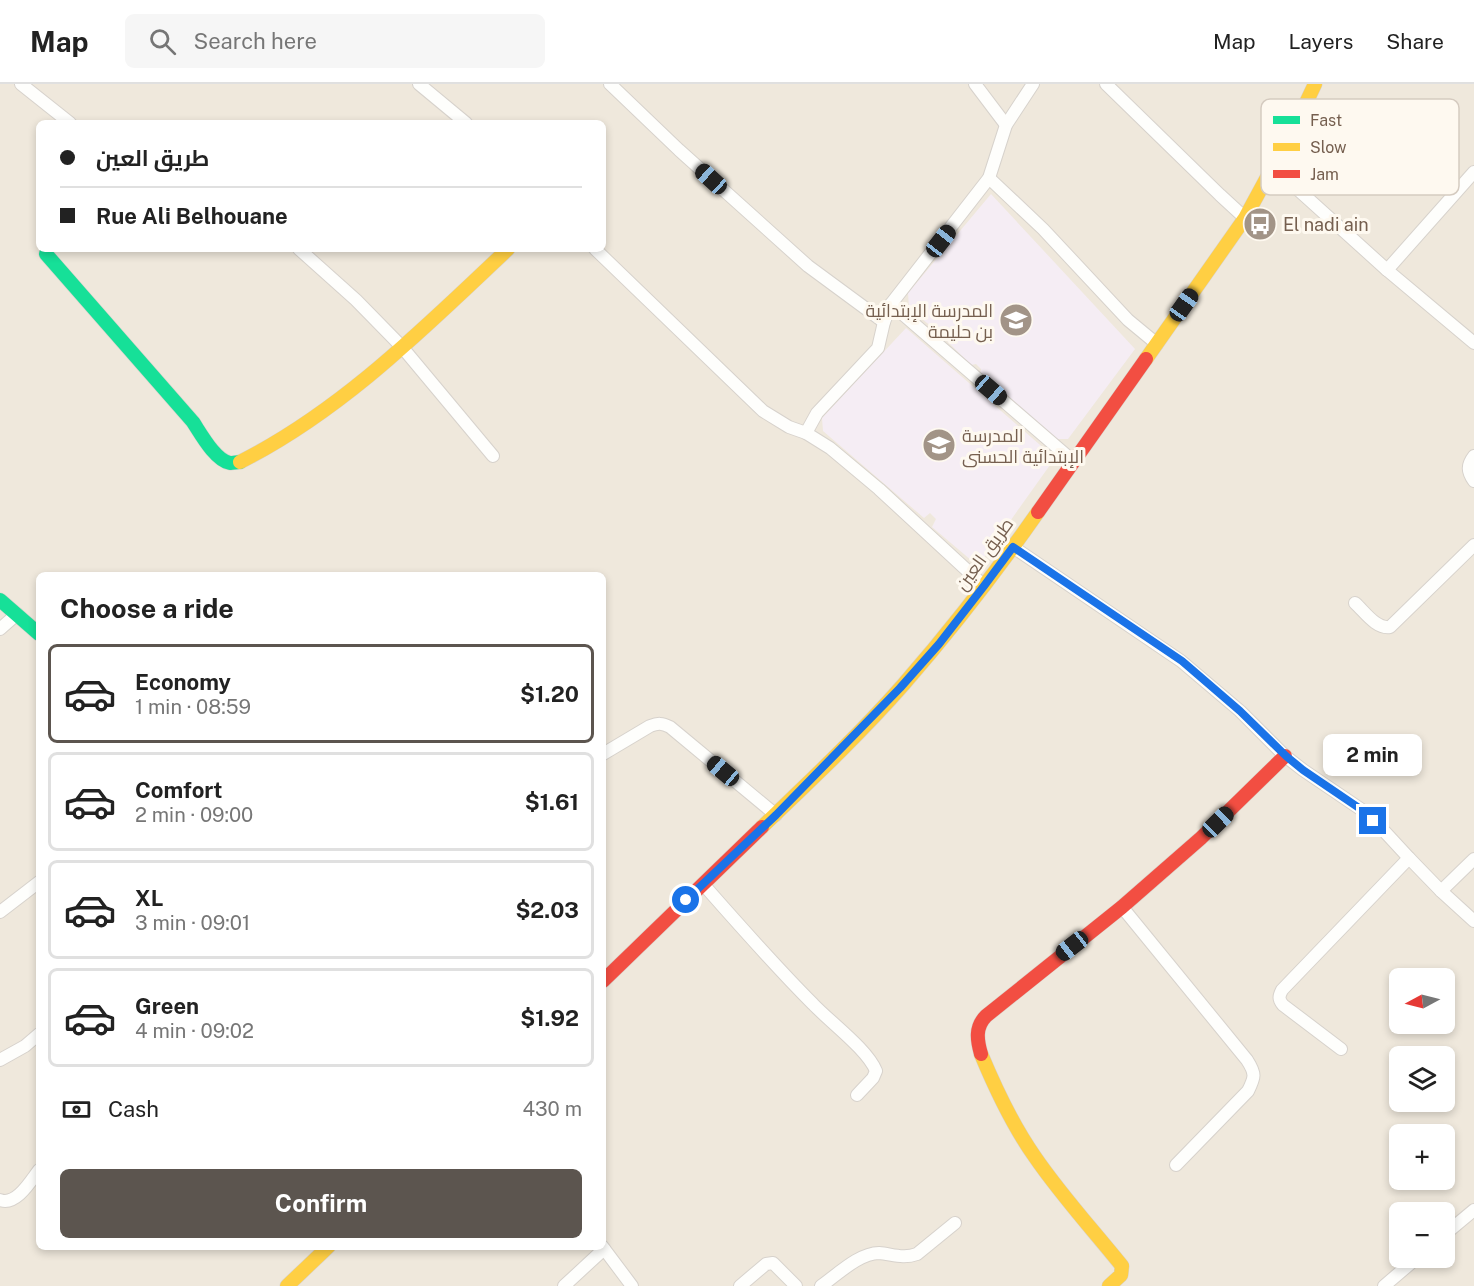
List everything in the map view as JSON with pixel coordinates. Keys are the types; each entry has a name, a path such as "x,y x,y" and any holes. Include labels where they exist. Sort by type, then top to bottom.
{"street":[{"path":"21,84 66,120"},
{"path":"419,84 462,120"},
{"path":"610,84 679,150 808,266 884,322"},
{"path":"975,84 1006,125"},
{"path":"807,434 817,413 878,348 891,304 989,178 1006,125 1033,84"},
{"path":"1106,84 1245,218"},
{"name":"طريق العين","path":"1308,99 1315,84"},
{"path":"1459,189 1474,172"},
{"path":"989,178 1043,229 1128,320 1157,344"},
{"name":"طريق العين","path":"606,978 776,815 900,688 939,644 1013,547 1157,344 1245,218 1261,190"},
{"path":"1305,195 1387,270 1474,343"},
{"path":"1387,270 1454,195"},
{"path":"302,252 356,300 402,347 493,456"},
{"path":"46,255 193,422 213,451 232,463 241,462 307,422 348,392 402,347 505,252"},
{"path":"598,252 763,411 830,448 879,489 984,586"},
{"path":"891,304 1073,461"},
{"path":"1474,456 1467,468 1474,481"},
{"path":"1355,603 1378,625 1385,628 1390,627 1474,544"},
{"path":"1013,547 1182,661 1240,711 1286,756 1362,810 1441,891 1474,921"},
{"path":"0,600 36,631"},
{"path":"0,629 17,614"},
{"path":"606,752 650,726 657,723 664,724 776,815"},
{"path":"1109,1286 1123,1272 1122,1266 1027,1146 985,1062 977,1042 977,1031 981,1020 1122,907 1201,838 1286,756"},
{"path":"1341,1049 1283,1005 1279,995 1409,858"},
{"path":"1441,891 1474,859"},
{"path":"0,912 36,884"},
{"path":"703,884 773,964 873,1064 876,1071 873,1078 857,1095"},
{"path":"1122,907 1254,1071 1254,1080 1248,1091 1176,1165"},
{"path":"1,1058 25,1046 36,1037"},
{"path":"0,1200 9,1202 15,1198 36,1174"},
{"path":"1455,1226 1474,1210"},
{"path":"821,1286 864,1256 878,1253 903,1257 917,1254 955,1223"},
{"path":"287,1286 325,1250"},
{"path":"564,1286 601,1250"},
{"path":"605,1250 632,1286"},
{"path":"740,1286 770,1263 774,1263 796,1286"},
{"path":"1384,1286 1405,1268"}],"shaded area":[{"path":"0,84 1474,84 1474,1286 0,1286"},
{"name":"المدرسة الإبتدائية بن حليمة","path":"991,194 1135,349 1068,439 1057,439 980,374 981,369 976,364 971,365 939,333 909,308 908,293"},
{"name":"المدرسة الإبتدائية الحسنى","path":"906,328 1055,458 978,566 932,527 936,519 930,513 924,518 823,431 822,418"}],"traffic: fast":[{"path":"46,254 193,422 214,452 224,461 240,462"},
{"path":"0,600 36,631"}],"traffic: slow":[{"path":"1308,99 1315,84"},
{"path":"1146,359 1245,218 1261,189"},
{"path":"240,462 314,418 348,392 414,337 505,252"},
{"path":"762,827 852,740 903,685 973,600 1038,512"},
{"path":"981,1054 1019,1133 1055,1185 1122,1266 1121,1275 1109,1286"},
{"path":"287,1286 325,1250"}],"traffic: jam":[{"path":"1038,512 1146,359"},
{"path":"981,1054 978,1034 982,1020 986,1016 1122,907 1201,838 1285,756"},
{"path":"606,978 762,827"}],"place":[{"name":"El nadi ain","path":"1260,224"},
{"name":"المدرسة الإبتدائية بن حليمة","path":"1016,320"},
{"name":"المدرسة الإبتدائية الحسنى","path":"939,445"}],"route":[{"path":"686,900 776,815 900,688 939,644 1013,547 1182,661 1240,711 1286,756 1362,810 1373,821"}]}
